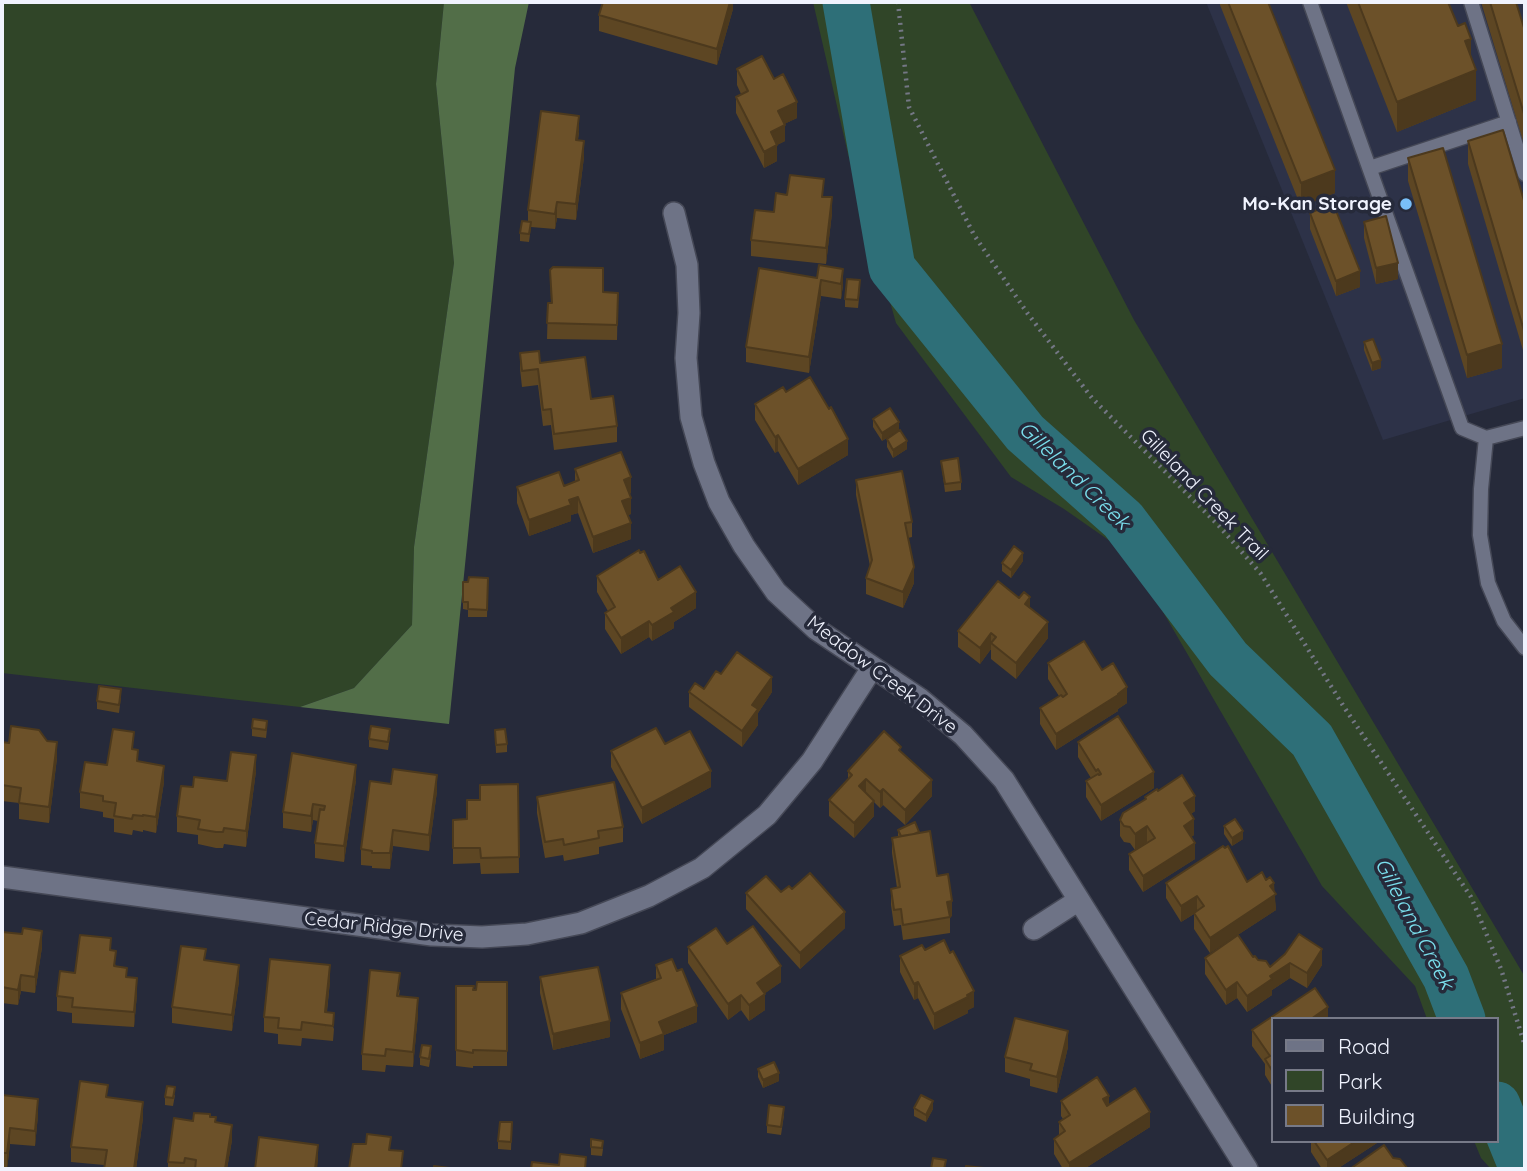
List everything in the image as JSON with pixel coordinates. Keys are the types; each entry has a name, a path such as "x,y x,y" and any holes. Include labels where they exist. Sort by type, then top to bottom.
{"street":[{"name":"Meadow Creek Drive","path":"674,213 688,265 686,358 691,417 719,502 744,546 776,592 816,629 920,699 962,735 1004,780 1247,1169"},
{"name":"Cedar Ridge Drive","path":"2,877 432,935 482,937 527,934 581,923 649,896 702,868 767,815 812,761 872,668"},
{"path":"1034,929 1079,900"}],"lane":[{"path":"1310,2 1462,428 1486,438 1525,428"},
{"path":"1471,2 1525,173"},
{"path":"1370,168 1509,122"},
{"path":"1486,438 1480,489 1480,535 1488,583 1504,621 1525,648"}],"path":[{"name":"Gilleland Creek Trail","path":"898,2 909,107 974,235 1028,314 1092,398 1219,526 1261,574 1344,707 1471,897 1501,968 1525,1046"}],"shaded area":[{"path":"444,2 529,2 515,68 449,724 300,707 354,688 412,625 414,547 454,263 436,84"},
{"path":"827,2 861,2 887,115 848,106"},
{"name":"Mo-Kan Storage","path":"1206,2 1523,2 1525,398 1383,440"}],"green space":[{"path":"2,2 444,2 436,84 454,263 414,547 412,625 354,688 300,707 2,673"},
{"path":"813,2 969,2 1134,320 1525,977 1525,1169 1491,1169 1481,1158 1475,1143 1499,1143 1499,1017 1426,1017 1415,986 1322,886 1130,555 1064,509 1011,477 896,323 848,154"}],"building":[{"path":"603,2 730,2 717,49 599,15"},
{"path":"1228,2 1268,2 1335,170 1301,183"},
{"path":"1358,2 1448,2 1458,26 1465,23 1471,39 1465,41 1476,70 1397,102"},
{"path":"1490,2 1516,2 1525,31 1525,117"},
{"path":"762,56 774,79 783,74 797,102 778,111 785,125 771,132 777,145 764,152 736,97 748,91 737,69"},
{"path":"541,111 579,116 576,140 584,141 576,204 557,202 555,214 528,210"},
{"path":"1503,130 1525,204 1525,334 1468,141"},
{"path":"1443,148 1502,344 1467,355 1408,158"},
{"path":"790,175 824,179 822,197 832,197 826,248 751,240 755,210 774,212 776,193 787,195"},
{"path":"1333,203 1360,271 1336,281 1310,213"},
{"path":"1386,216 1398,263 1376,268 1364,222"},
{"path":"522,221 531,222 529,234 520,233"},
{"path":"819,265 843,269 841,284 821,280 809,357 746,347 759,268 817,278"},
{"path":"553,267 603,268 603,292 618,293 617,325 547,323 548,303 552,303 550,270"},
{"path":"847,279 860,280 858,300 845,299"},
{"path":"1373,339 1381,360 1372,363 1364,342"},
{"path":"539,351 540,363 585,357 591,399 613,396 617,426 554,434 551,409 543,410 538,369 522,371 520,353"},
{"path":"810,377 829,409 831,407 848,439 798,469 755,404 783,387 786,392"},
{"path":"890,408 899,422 882,433 873,419"},
{"path":"900,430 907,441 893,450 887,439"},
{"path":"621,452 631,477 624,480 631,498 622,501 631,523 593,537 578,497 569,500 571,505 529,520 517,487 559,472 564,486 579,480 575,469"},
{"path":"958,458 961,482 945,484 941,461"},
{"path":"902,471 912,522 905,523 914,567 903,592 866,578 872,560 856,480"},
{"path":"1014,546 1023,553 1011,570 1002,563"},
{"path":"639,550 640,553 644,551 658,580 680,566 696,592 671,608 674,612 652,625 649,621 621,638 605,613 615,607 597,576"},
{"path":"469,577 488,578 487,610 468,609 468,602 463,602 463,582 468,582"},
{"path":"998,581 1019,598 1024,592 1030,597 1025,604 1048,622 1016,663 991,643 996,637 991,633 980,648 958,631"},
{"path":"1084,641 1102,670 1113,663 1127,687 1056,734 1040,708 1067,694 1048,663"},
{"path":"737,652 772,677 752,705 758,709 742,731 689,692 695,683 704,689 716,671 721,674"},
{"path":"99,686 121,689 119,705 97,701"},
{"path":"1118,716 1154,772 1101,805 1086,781 1101,774 1098,769 1096,771 1078,742"},
{"path":"253,719 267,721 266,730 252,728"},
{"path":"11,726 39,730 47,741 57,742 49,807 19,803 21,788 2,785 2,742 9,743"},
{"path":"371,726 390,729 388,742 369,739"},
{"path":"656,728 665,744 690,731 711,771 642,808 611,751"},
{"path":"113,729 134,732 132,749 138,750 137,761 164,766 156,817 133,815 132,819 114,816 116,803 103,801 103,796 80,792 85,762 107,765"},
{"path":"505,729 507,744 496,745 495,730"},
{"path":"884,731 901,747 899,750 932,780 905,810 883,789 880,792 866,779 859,786 874,801 854,823 829,800 852,775 848,771"},
{"path":"231,752 256,755 246,831 224,828 223,832 216,832 198,829 200,820 177,816 181,786 193,787 194,777 227,781"},
{"path":"292,753 356,765 344,846 315,843 320,809 324,810 325,806 313,804 311,816 283,812"},
{"path":"393,769 437,775 429,835 393,830 390,853 372,853 361,849 370,781 391,784"},
{"path":"1182,775 1195,796 1184,803 1194,819 1184,826 1195,843 1143,876 1129,854 1155,838 1147,826 1135,834 1120,820 1123,813 1146,799 1145,797"},
{"path":"614,782 623,827 598,831 599,838 564,845 563,839 545,842 537,797"},
{"path":"518,784 519,857 481,858 480,848 453,848 453,820 467,819 467,800 480,800 480,785"},
{"path":"1235,819 1243,831 1232,838 1224,826"},
{"path":"915,822 919,832 901,836 898,830"},
{"path":"930,831 937,876 948,874 952,901 947,902 950,917 903,925 901,909 894,910 891,889 900,887 892,838"},
{"path":"1223,846 1228,846 1247,882 1262,872 1266,880 1270,877 1274,883 1270,886 1276,894 1210,938 1194,913 1204,906 1197,896 1181,906 1166,883"},
{"path":"810,873 845,912 800,953 746,893 766,876 781,892 789,886 792,889"},
{"path":"753,926 781,966 757,983 765,994 749,1005 741,995 728,1004 688,947 716,928 727,944"},
{"path":"23,928 42,931 35,977 21,975 18,990 2,987 2,932 22,934"},
{"path":"1299,934 1322,949 1307,973 1290,963 1247,996 1237,982 1226,990 1205,958 1238,935 1253,957 1266,961 1270,967 1285,954"},
{"path":"80,935 111,938 110,950 116,951 114,966 127,968 126,977 137,978 134,1012 72,1007 73,998 57,996 60,971 75,973"},
{"path":"944,940 950,953 953,951 974,991 967,995 968,997 934,1014 918,982 914,984 900,956 922,945 925,950"},
{"path":"181,946 206,949 204,960 239,965 232,1015 172,1007"},
{"path":"270,959 330,965 325,1012 334,1013 333,1026 302,1022 301,1030 278,1028 279,1018 264,1017"},
{"path":"672,959 677,971 682,969 697,1006 659,1022 664,1034 640,1043 621,993 661,978 656,965"},
{"path":"598,967 610,1021 553,1034 540,977"},
{"path":"370,970 400,973 397,996 418,998 413,1052 386,1049 385,1056 362,1054"},
{"path":"477,982 507,982 507,1051 473,1050 473,1053 456,1050 456,986 474,986 473,990 476,990"},
{"path":"1315,988 1328,1007 1314,1017 1272,1017 1272,1070 1265,1059 1270,1056 1252,1030"},
{"path":"1015,1018 1068,1031 1057,1077 1030,1070 1032,1064 1005,1057"},
{"path":"422,1045 431,1046 429,1059 420,1057"},
{"path":"774,1062 779,1073 763,1080 758,1069"},
{"path":"1097,1077 1109,1096 1103,1099 1107,1106 1135,1088 1150,1112 1069,1163 1054,1139 1065,1131 1059,1122 1070,1115 1061,1101"},
{"path":"80,1081 108,1085 106,1097 143,1102 134,1169 104,1169 107,1150 71,1147"},
{"path":"167,1086 175,1087 173,1098 165,1097"},
{"path":"2,1095 38,1099 35,1131 10,1128 7,1153 2,1153"},
{"path":"921,1095 933,1101 926,1115 914,1108"},
{"path":"769,1105 784,1107 781,1127 767,1125"},
{"path":"194,1113 210,1114 210,1117 216,1117 215,1122 232,1125 225,1169 195,1169 196,1160 185,1158 184,1163 168,1162 174,1118 193,1121"},
{"path":"500,1122 512,1122 511,1142 498,1141"},
{"path":"367,1134 391,1137 389,1150 403,1151 401,1169 349,1169 353,1144 366,1144"},
{"path":"259,1137 318,1145 315,1169 255,1169"},
{"path":"591,1139 603,1141 602,1148 591,1147"},
{"path":"1315,1143 1353,1143 1327,1160"},
{"path":"1384,1145 1393,1158 1400,1159 1408,1169 1350,1169"},
{"path":"560,1154 586,1157 585,1169 531,1169 532,1162 559,1165"},
{"path":"933,1158 946,1160 944,1169 931,1169"},
{"path":"434,1166 457,1169 434,1169"},
{"path":"966,1166 984,1168 984,1169 966,1169"}],"waterway":[{"name":"Gilleland Creek","path":"846,2 892,268 1025,433 1123,520 1228,659 1312,740 1446,977 1461,1017"},
{"name":"Gilleland Creek","path":"1499,1110 1523,1169"}],"place":[{"name":"Mo-Kan Storage","path":"1406,204"}]}
